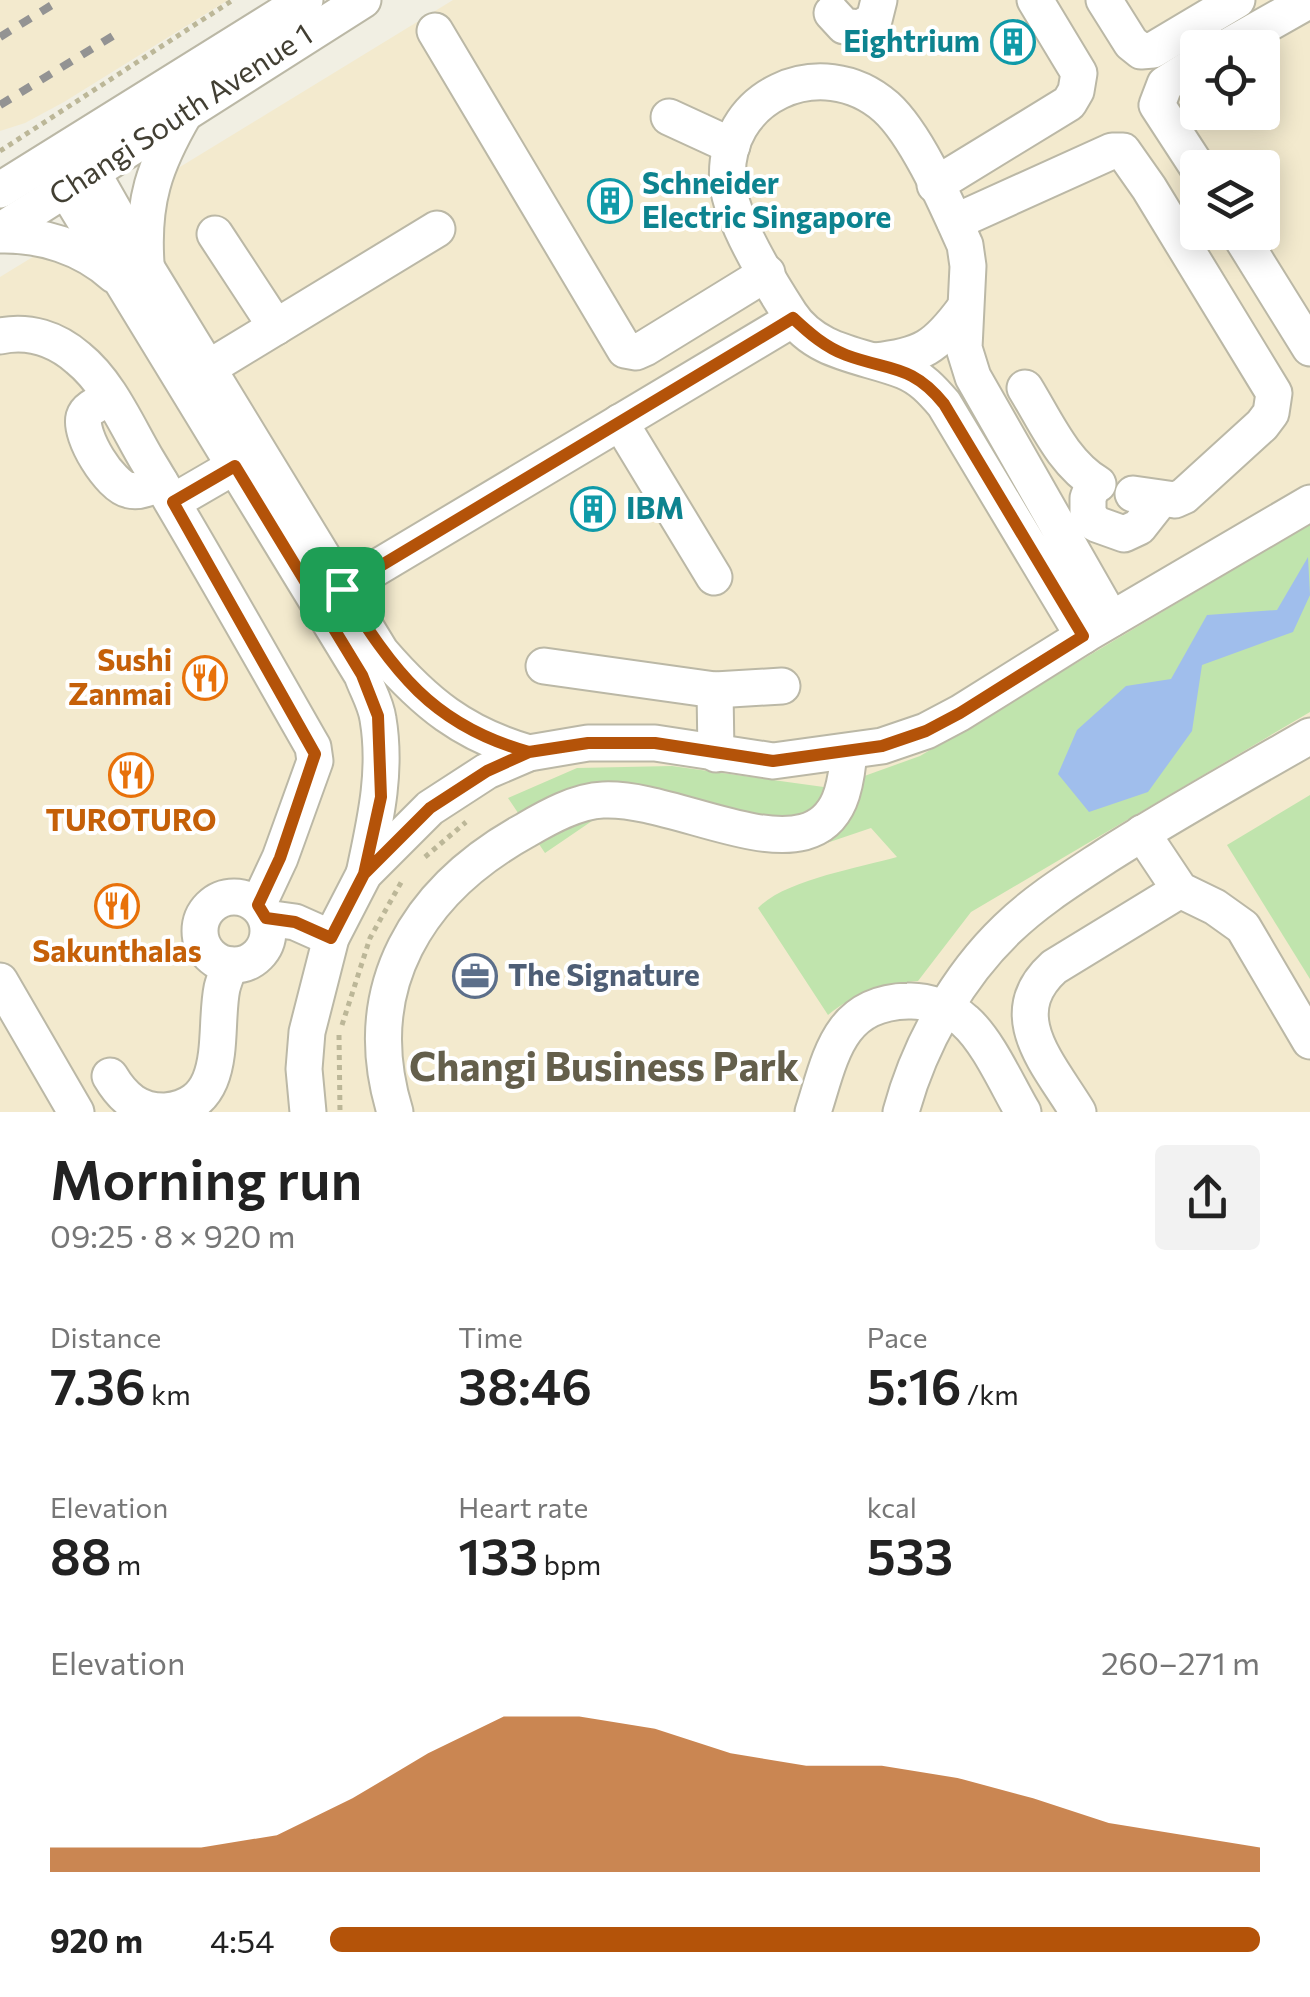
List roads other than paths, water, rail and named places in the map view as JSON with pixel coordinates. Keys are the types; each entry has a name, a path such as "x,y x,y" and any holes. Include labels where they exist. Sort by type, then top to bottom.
{"street":[{"name":"Changi South Avenue 1","path":"0,233 71,166 305,0"},
{"name":"Changi South Avenue 1","path":"0,190 71,166 185,112 363,0"},
{"path":"830,82 840,20 860,28 874,20 879,0"},
{"path":"935,185 1069,103 1076,91 1079,73 1035,0"},
{"path":"1104,0 1140,51 1153,50 1237,0"},
{"path":"1258,30 1310,0"},
{"path":"436,31 626,350 646,348 767,273"},
{"path":"1180,74 1165,84 1156,105 1186,150"},
{"path":"830,82 882,103 902,123 965,244 968,266 964,348 973,377 1043,500 1097,628 928,385 905,371 844,354 815,338 793,318 732,210 728,180 732,146 747,115 771,93 798,84 830,82"},
{"path":"136,276 152,184 162,152 185,112"},
{"path":"669,117 732,146"},
{"path":"955,222 1112,151 1123,152 1274,393 1271,414 1262,425 1193,489 1175,500 1147,497 1139,527 1124,534 1106,529 1088,514 1092,481"},
{"path":"71,166 136,276 235,466 362,675 378,716 381,797 364,874 331,938 306,1032 308,1111"},
{"path":"210,367 437,229"},
{"path":"0,233 23,234 60,244 136,276 210,367 342,589 382,652 414,691 459,724 529,752"},
{"path":"214,234 276,327"},
{"path":"1249,250 1310,348"},
{"path":"870,361 909,357 930,346 947,332 964,308"},
{"path":"342,589 793,318"},
{"path":"0,336 32,334 56,342 80,358 110,398 88,410 84,429 106,473 126,490 167,492 235,466"},
{"path":"1025,388 1063,451 1092,481"},
{"path":"620,422 714,577"},
{"path":"1043,500 1092,481"},
{"path":"167,492 315,754 262,912 269,932 266,946 244,964 230,965 216,960 200,938 200,923 206,910 231,896 245,898 262,912 331,938"},
{"path":"364,874 430,808 487,771 529,752 588,743 655,743 773,761 882,746 926,731 1310,503"},
{"path":"544,666 715,690 782,686"},
{"path":"715,690 716,754"},
{"path":"901,1112 923,1046 945,1009 1004,932 1034,904 1142,833 1310,736"},
{"path":"395,1112 386,1084 382,1042 397,960 417,922 464,873 554,814 598,800 624,800 768,834 802,832 822,824 838,807 849,752"},
{"path":"1142,833 1180,890 1215,907 1243,927 1310,1041"},
{"path":"1078,1112 1031,1033 1029,1002 1041,979 1054,967 1180,890"},
{"path":"110,1076 135,1106 158,1112 179,1110 193,1102 218,1062 222,988 230,965"},
{"path":"0,981 76,1112"},
{"path":"813,1112 840,1034 849,1022 884,1002 915,1000 945,1009 964,1020 978,1036 1023,1112"}],"water":[{"path":"1308,557 1310,595 1293,632 1202,665 1192,731 1148,792 1089,812 1058,774 1077,730 1126,686 1171,679 1207,615 1277,610"}],"railway":[{"path":"0,37 60,0"},
{"path":"0,105 121,31"}],"place":[{"name":"Eightrium","path":"1013,42"},
{"name":"Schneider Electric Singapore","path":"610,201"},
{"name":"IBM","path":"593,509"},
{"name":"Sushi Zanmai","path":"205,678"},
{"name":"TUROTURO","path":"131,775"},
{"name":"Sakunthalas","path":"117,906"},
{"name":"The Signature","path":"475,976"}],"district":[{"name":"Changi Business Park","path":"604,1067"}]}
